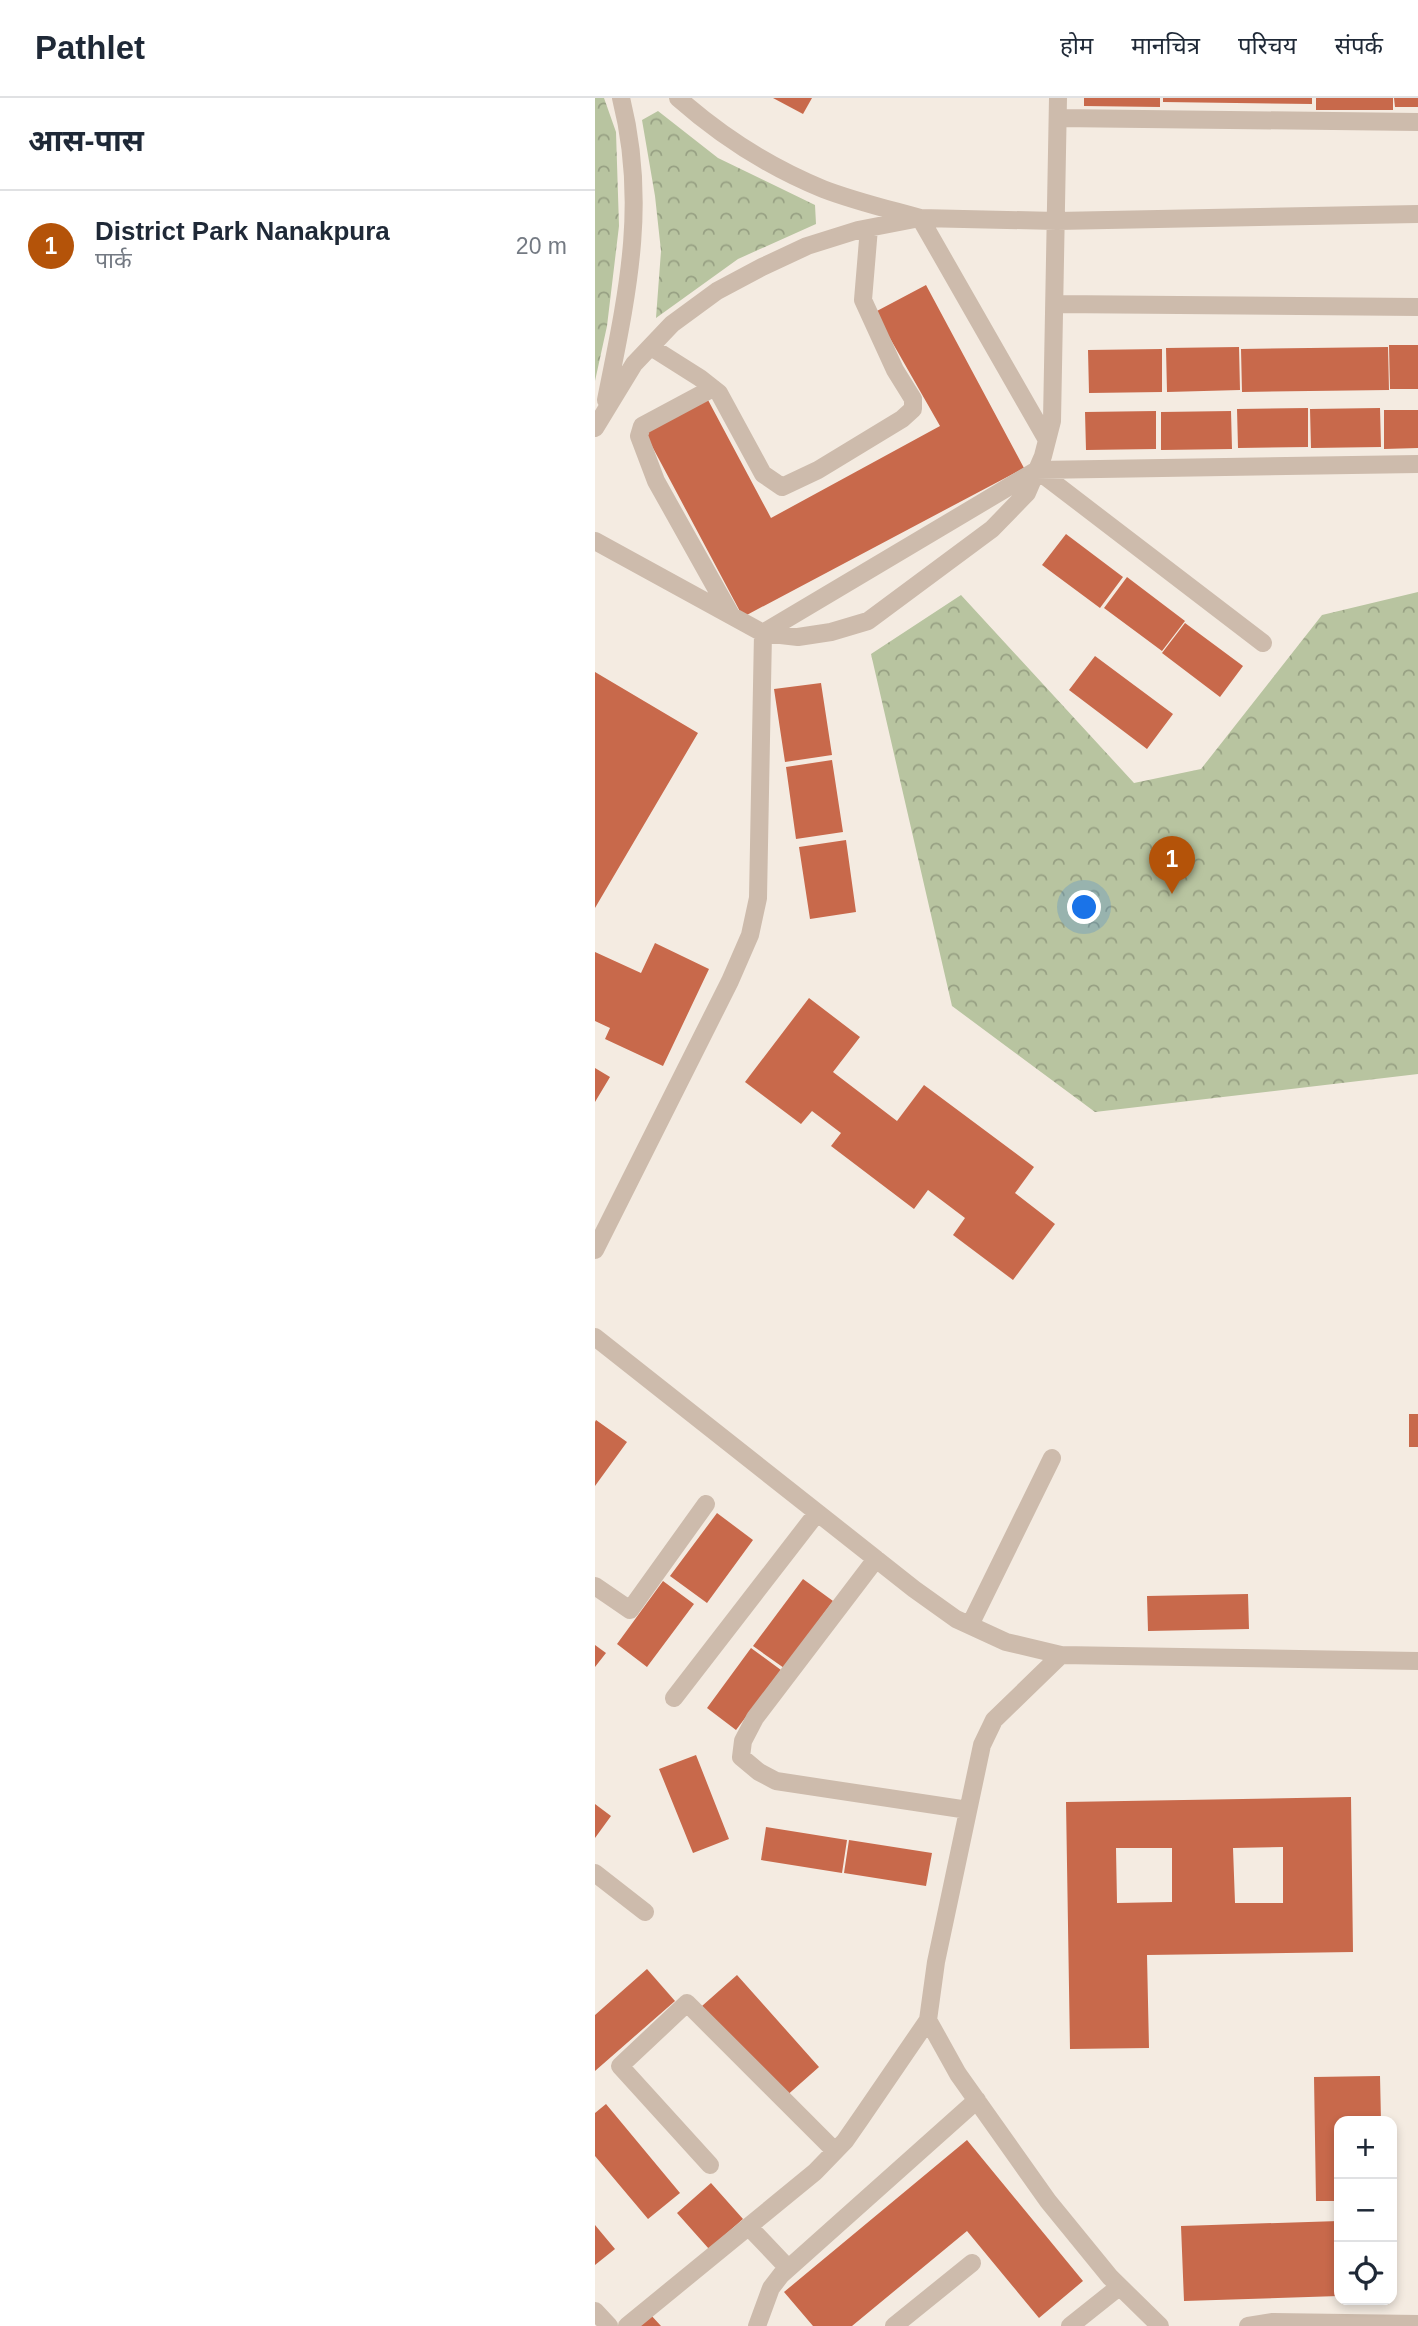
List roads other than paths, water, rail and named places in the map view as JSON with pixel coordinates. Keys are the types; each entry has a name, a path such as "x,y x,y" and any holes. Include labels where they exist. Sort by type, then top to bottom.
{"street":[{"path":"599,421 627,296 635,229 634,174 621,98"},
{"path":"678,98 710,126 764,161 824,189 920,218 1047,440"},
{"path":"595,541 764,633 798,637 831,632 868,621 992,529 1027,493 1052,421 1058,98"},
{"path":"1058,118 1418,122"},
{"path":"599,421 634,364 671,324 717,291 807,246 869,228 920,218 1057,221 1418,214"},
{"path":"650,347 719,393 763,474 782,487 818,470 902,419 913,409 913,399 895,370 863,300 869,228"},
{"path":"1055,304 1418,307"},
{"path":"713,388 642,426 639,436 656,481 731,615"},
{"path":"764,633 1037,470 1418,464"},
{"path":"1037,470 1263,643"},
{"path":"595,1250 730,981 750,934 758,898 764,633"},
{"path":"595,1336 914,1589 956,1619 1006,1642 1061,1655 1418,1661"},
{"path":"970,1625 1052,1458"},
{"path":"595,1586 629,1610 706,1504"},
{"path":"674,1698 817,1513"},
{"path":"876,1559 755,1718 743,1741 741,1757 759,1772 776,1781 968,1810"},
{"path":"627,2326 815,2172 866,2111 929,2020 936,1962 982,1745 994,1720 1061,1655"},
{"path":"595,1873 645,1912"},
{"path":"710,2165 621,2066 687,2003 835,2151"},
{"path":"929,2020 958,2074 1048,2202 1119,2287 1160,2326"},
{"path":"757,2326 771,2288 788,2268 977,2100"},
{"path":"749,2227 788,2268"},
{"path":"894,2326 972,2263"},
{"path":"1070,2326 1119,2287"},
{"path":"595,2311 609,2326"},
{"path":"1248,2326 1273,2322 1418,2324"}],"place":[{"name":"District Park Nanakpura","path":"1172,894"}]}
